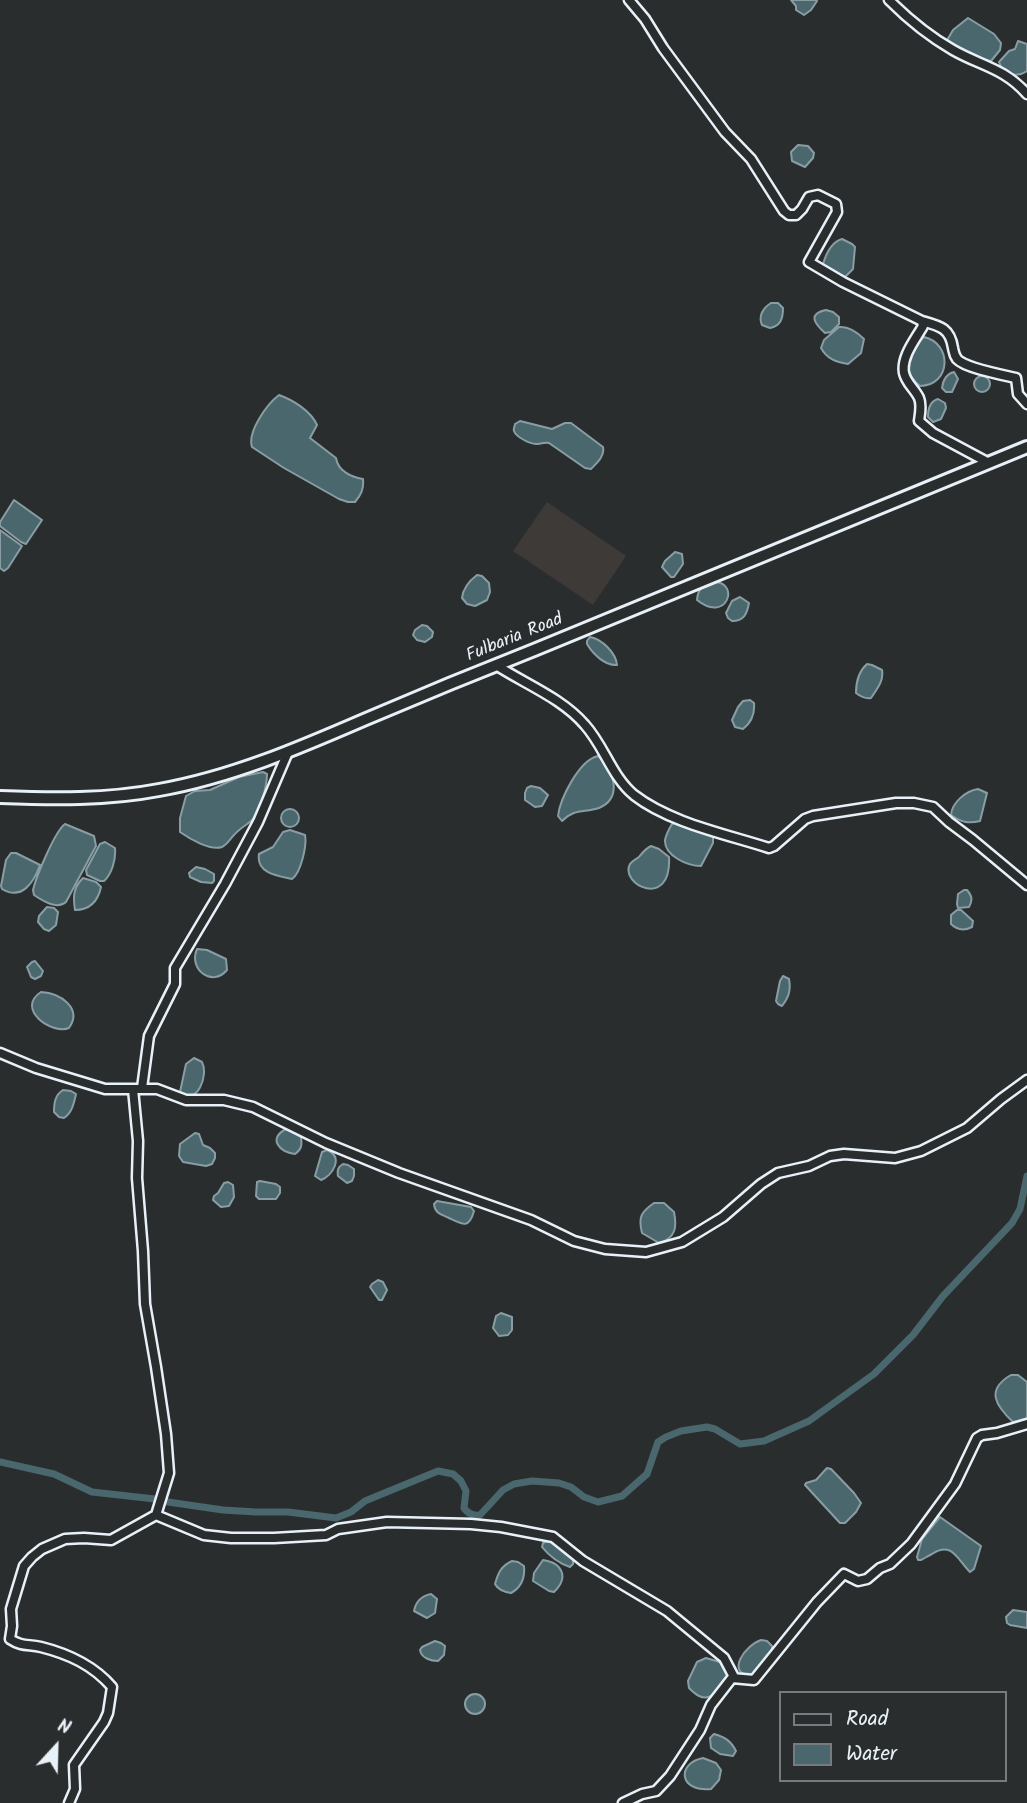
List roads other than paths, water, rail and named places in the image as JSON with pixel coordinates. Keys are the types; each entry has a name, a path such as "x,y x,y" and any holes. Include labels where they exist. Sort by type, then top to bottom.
{"main road":[{"name":"Fulbaria Road","path":"0,797 54,799 109,796 156,791 226,774 288,752 1027,447"}],"street":[{"path":"629,0 725,132 751,159 784,211 789,215 796,215 809,197 818,195 836,204 837,212 809,262 922,321 940,326 951,336 954,355 958,361 977,369 1016,378 1018,394 1027,404"},
{"path":"889,0 905,16 952,50 1001,72 1027,94"},
{"path":"922,321 923,326 906,354 904,372 919,399 919,421 933,433 989,463"},
{"path":"496,665 574,713 596,738 622,782 634,795 663,813 769,848 805,819 813,816 914,803 933,807 1027,885"},
{"path":"69,1803 75,1789 74,1765 104,1722 112,1687 90,1667 64,1653 20,1645 10,1639 10,1609 24,1566 42,1549 65,1539 111,1540 156,1515 169,1473 166,1434 145,1304 137,1178 138,1089 149,1037 176,984 175,968 258,822 288,752"},
{"path":"0,1053 36,1068 105,1089 157,1089 186,1100 224,1100 253,1107 326,1143 531,1220 574,1241 605,1249 646,1252 682,1242 723,1217 778,1173 809,1166 830,1156 844,1154 895,1158 920,1151 967,1128 1027,1080"},
{"path":"734,1677 754,1681 817,1602 844,1574 858,1581 867,1579 890,1564 911,1544 955,1484 977,1438 1027,1424"},
{"path":"156,1515 204,1535 231,1538 326,1535 338,1529 387,1522 471,1524 553,1537 583,1561 667,1611 724,1658 734,1677"},
{"path":"623,1803 656,1791 670,1776 700,1730 711,1705 734,1677"}],"water":[{"path":"791,0 817,1 804,15 796,10"},
{"path":"968,18 994,34 1001,43 1000,50 991,61 978,59 946,42 953,30"},
{"path":"1018,41 1027,44 1027,71 1015,75 1004,70 999,62 1009,51 1015,49"},
{"path":"798,145 808,146 814,153 805,167 792,161 791,152"},
{"path":"842,239 855,247 853,269 845,277 828,271 823,264 827,252"},
{"path":"771,303 778,303 783,312 779,323 770,328 762,325 761,315"},
{"path":"826,310 839,317 839,324 831,332 825,333 816,323 815,317"},
{"path":"839,327 853,330 864,339 861,353 848,364 832,359 821,348 824,340"},
{"path":"924,337 940,347 944,363 943,372 938,379 931,384 920,386 910,374 908,361 914,348"},
{"path":"954,372 958,379 952,392 946,392 942,388 944,380"},
{"path":"979,376 985,376 990,384 988,390 979,392 974,387 974,381"},
{"path":"279,395 301,407 314,420 317,425 310,438 336,458 346,473 363,479 362,492 355,502 339,499 252,447 255,426"},
{"path":"938,399 945,403 946,408 941,419 933,422 928,417 928,411 931,403"},
{"path":"520,421 552,429 571,423 603,447 602,456 591,469 585,468 549,443 533,444 520,438 514,429 515,424"},
{"path":"14,500 42,520 26,544 0,526"},
{"path":"0,530 22,546 4,571 0,568"},
{"path":"675,552 682,554 683,564 674,577 671,577 662,567"},
{"path":"477,575 489,583 490,592 487,600 475,606 467,604 462,598 467,585"},
{"path":"715,582 723,584 727,589 727,600 722,605 707,606 697,600 702,588"},
{"path":"740,597 749,603 747,610 742,618 732,621 726,613 732,601"},
{"path":"422,625 433,632 432,637 425,642 417,640 413,635"},
{"path":"590,637 608,647 617,665 608,664 596,655 587,644"},
{"path":"867,664 882,670 881,681 871,698 856,693 858,677"},
{"path":"750,700 754,703 751,721 743,729 735,727 732,720 738,707 743,701"},
{"path":"598,756 612,776 614,783 611,797 599,808 575,812 562,821 558,816 572,781 584,765"},
{"path":"263,772 267,774 267,779 257,812 224,846 206,846 180,832 180,818 186,796 195,791 210,790 239,777"},
{"path":"527,788 540,788 548,795 542,806 535,807 525,800"},
{"path":"978,789 987,793 980,821 965,822 951,815 960,798"},
{"path":"290,809 296,812 299,818 296,824 290,827 284,824 281,818 284,812"},
{"path":"678,822 713,835 713,843 701,866 684,862 668,851 666,836 672,824"},
{"path":"65,824 94,836 96,846 66,902 54,905 34,895 33,890 51,845"},
{"path":"290,830 305,835 301,865 292,879 269,872 261,866 259,860 259,854 273,847 283,832"},
{"path":"105,842 115,848 115,857 109,874 104,881 100,881 87,875 86,870 100,844"},
{"path":"651,846 669,857 668,873 663,883 655,888 646,888 638,885 629,872 630,864"},
{"path":"11,853 40,865 31,883 16,893 2,889 1,886 6,860"},
{"path":"196,867 214,874 214,881 201,882 190,877 189,873"},
{"path":"83,878 96,882 101,887 92,904 75,910 74,893"},
{"path":"964,890 970,894 971,902 969,907 958,908 958,894"},
{"path":"47,907 58,912 56,925 49,931 38,922 39,916"},
{"path":"961,910 973,921 972,927 961,929 951,924 951,915"},
{"path":"197,949 207,950 226,959 227,970 215,977 203,974 196,963"},
{"path":"35,961 43,971 41,976 35,979 31,977 27,967"},
{"path":"783,976 789,979 790,987 782,1006 776,1001"},
{"path":"41,992 55,995 71,1008 73,1021 69,1028 54,1028 34,1013 34,999"},
{"path":"194,1058 202,1062 203,1081 196,1093 186,1096 180,1092 186,1064"},
{"path":"63,1090 76,1094 71,1111 64,1118 54,1112 58,1094"},
{"path":"286,1129 301,1137 301,1147 295,1154 285,1151 278,1144 277,1137"},
{"path":"195,1133 199,1134 203,1145 215,1153 212,1164 206,1166 183,1162 179,1156 180,1144"},
{"path":"327,1150 335,1157 335,1166 321,1180 315,1176 322,1152"},
{"path":"343,1164 354,1169 352,1181 347,1183 338,1176 338,1169"},
{"path":"257,1182 280,1187 276,1199 259,1199 256,1196"},
{"path":"224,1183 233,1185 234,1197 229,1206 221,1207 213,1200 214,1196"},
{"path":"437,1201 471,1207 474,1211 470,1221 465,1224 437,1212 434,1204"},
{"path":"654,1203 664,1203 674,1212 675,1217 672,1235 659,1243 642,1233 641,1227 642,1215"},
{"path":"378,1280 383,1282 387,1290 382,1300 379,1300 370,1287"},
{"path":"501,1313 512,1317 512,1330 508,1335 499,1336 493,1328 496,1316"},
{"path":"1011,1375 1018,1375 1027,1382 1027,1419 1013,1422 996,1398 998,1386"},
{"path":"827,1468 831,1469 861,1503 845,1523 840,1523 805,1485 816,1480"},
{"path":"940,1517 981,1546 974,1569 970,1572 954,1553 945,1550 918,1560 922,1539"},
{"path":"548,1541 561,1547 573,1559 570,1567 559,1562 542,1547 543,1543"},
{"path":"543,1560 555,1564 562,1572 559,1587 554,1592 533,1581 534,1573"},
{"path":"512,1561 524,1566 524,1570 520,1585 511,1593 495,1584 500,1570"},
{"path":"431,1594 437,1599 435,1613 427,1618 414,1611 416,1604 424,1596"},
{"path":"1013,1610 1027,1612 1027,1628 1007,1623 1006,1617"},
{"path":"761,1640 772,1646 772,1652 752,1677 739,1670 740,1659 749,1647"},
{"path":"435,1641 445,1646 444,1655 438,1661 422,1655 420,1650"},
{"path":"706,1658 723,1663 728,1672 718,1691 709,1697 698,1695 689,1688 688,1681 697,1662"},
{"path":"475,1694 482,1697 485,1704 482,1711 475,1714 468,1711 465,1704 468,1697"},
{"path":"714,1734 732,1745 736,1751 733,1756 720,1754 711,1748 710,1738"},
{"path":"703,1758 716,1763 721,1770 719,1780 711,1789 692,1786 685,1776 689,1765"}],"waterway":[{"path":"168,1502 223,1510 288,1512 336,1518 351,1512 365,1501 438,1471 453,1474 461,1481 466,1491 464,1508 475,1515 480,1515 503,1490 514,1484 532,1481 559,1483 598,1502 622,1496 647,1474 658,1442 666,1437 681,1431 707,1427 740,1444 764,1441 809,1421 874,1374 913,1335 943,1296 1012,1223 1020,1209 1027,1176"},
{"path":"0,1462 54,1474 92,1492 155,1499"}]}
